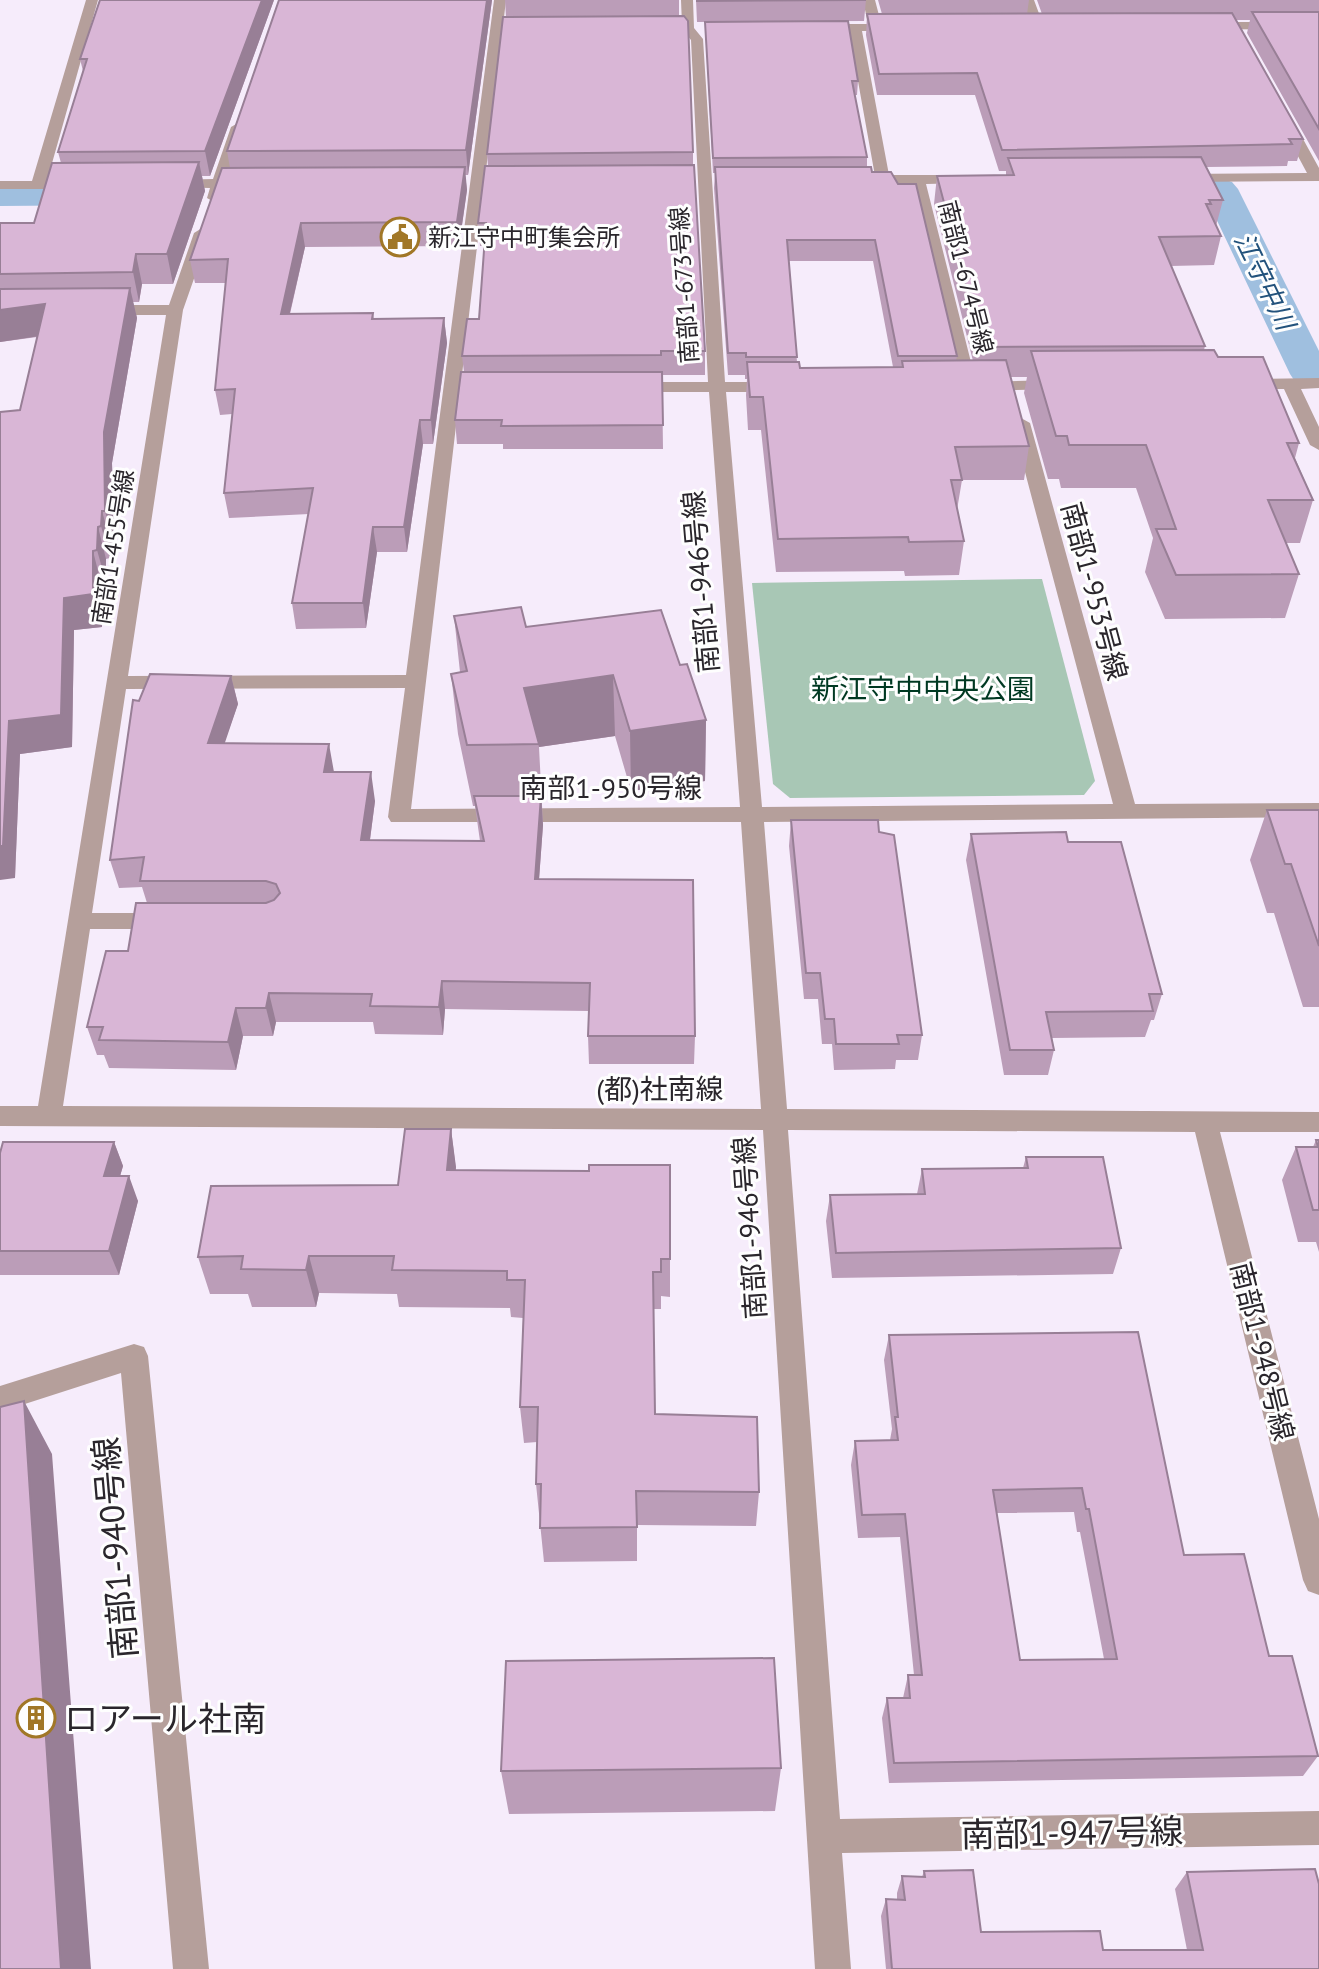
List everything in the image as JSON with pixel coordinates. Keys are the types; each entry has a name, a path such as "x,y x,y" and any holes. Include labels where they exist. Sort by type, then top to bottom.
{"street":[{"path":"38,185 92,0"},
{"name":"南部1-950号線","path":"500,0 478,182 459,388 415,681 399,817 1319,810"},
{"name":"南部1-673号線","path":"687,0 697,39 701,181 715,387"},
{"path":"869,0 875,27"},
{"path":"1028,0 1038,27"},
{"path":"1188,26 1319,26"},
{"path":"1233,26 1241,40"},
{"path":"809,28 920,27"},
{"path":"1023,27 1053,27"},
{"path":"855,28 883,180"},
{"path":"656,29 696,29"},
{"path":"497,30 513,30"},
{"path":"1165,178 1318,177 1279,108"},
{"name":"南部1-455号線","path":"49,1115 175,310 243,113"},
{"path":"853,180 979,179"},
{"name":"南部1-674号線","path":"918,180 960,386 1010,385"},
{"path":"159,184 264,183"},
{"path":"0,185 98,184"},
{"path":"80,310 175,310"},
{"path":"1228,384 1319,383"},
{"path":"1290,384 1319,445"},
{"path":"1010,385 1072,385"},
{"name":"南部1-953号線","path":"1010,385 1126,811"},
{"path":"606,387 794,386"},
{"name":"南部1-946号線","path":"715,387 752,815 833,1969"},
{"path":"118,683 415,681"},
{"path":"79,921 183,921"},
{"name":"(都)社南線","path":"0,1116 1319,1122"},
{"name":"南部1-948号線","path":"1205,1122 1319,1580"},
{"name":"南部1-940号線","path":"0,1399 134,1356 191,1969"},
{"name":"南部1-947号線","path":"824,1836 1319,1828"}],"green space":[{"name":"新江守中中央公園","path":"1042,579 1095,781 1084,795 790,798 773,784 752,583"}],"building":[{"path":"100,0 262,0 205,151 58,152 87,59 80,59"},
{"path":"279,0 487,0 466,150 227,151"},
{"path":"697,0 866,0 697,1"},
{"path":"1252,12 1319,12 1319,129"},
{"path":"1232,13 1303,139 1289,139 1292,144 1002,150 977,73 879,74 867,14"},
{"path":"684,16 688,21 693,152 487,154 503,17"},
{"path":"848,21 858,81 852,81 867,157 713,158 705,22"},
{"path":"1201,157 1223,200 1209,200 1211,204 1206,204 1221,236 1159,237 1205,346 982,347 937,176 1014,175 1008,158"},
{"path":"199,162 167,254 136,254 133,272 0,274 0,223 34,223 52,163"},
{"path":"694,165 705,351 661,351 661,355 462,356 467,319 479,319 486,223 478,223 485,166"},
{"path":"465,167 457,222 301,223 281,314 373,313 372,319 444,318 431,420 420,420 404,527 373,527 363,603 292,603 313,488 224,493 235,389 215,390 228,259 190,260 222,168"},
{"path":"715,167 871,167 872,172 891,172 898,184 916,184 957,356 898,356 875,240 787,240 797,357 746,357 746,353 728,353"},
{"path":"130,288 104,432 105,511 102,511 101,526 98,527 97,550 93,551 93,594 64,598 61,715 9,721 3,846 0,846 0,412 20,410 45,304 0,310 0,289"},
{"path":"1214,350 1218,357 1263,357 1299,443 1287,443 1313,500 1268,500 1299,574 1176,575 1156,529 1176,529 1146,445 1069,445 1067,436 1056,436 1031,351"},
{"path":"1006,360 1029,446 955,447 962,480 951,480 964,541 909,542 908,537 778,539 763,397 750,397 747,362 799,362 800,368 903,367 902,361"},
{"path":"461,372 662,372 663,425 501,426 502,420 455,420"},
{"path":"521,607 526,627 661,610 680,665 687,664 706,720 630,731 613,675 524,688 539,744 467,745 451,674 467,671 454,616"},
{"path":"150,674 231,676 208,743 329,744 324,772 371,772 361,840 484,841 474,796 541,796 535,879 693,880 695,1036 588,1036 590,983 442,981 439,1007 370,1006 372,994 269,993 266,1008 236,1008 228,1042 99,1040 103,1027 87,1027 106,951 128,951 136,903 266,903 280,893 276,884 266,881 140,881 144,857 110,860 133,700 139,701"},
{"path":"1267,810 1319,810 1319,946 1291,864 1285,864"},
{"path":"791,820 878,820 879,832 894,835 922,1035 897,1035 899,1044 836,1044 834,1019 825,1019 820,973 806,973"},
{"path":"1066,832 1068,842 1121,842 1162,994 1149,994 1153,1011 1046,1012 1054,1050 1010,1050 971,834"},
{"path":"405,1129 451,1129 447,1170 589,1171 589,1165 670,1165 670,1259 661,1259 661,1272 653,1272 655,1414 757,1417 759,1492 636,1491 637,1527 540,1528 541,1484 536,1484 538,1407 520,1407 525,1280 507,1280 507,1271 392,1270 394,1256 309,1256 306,1270 241,1269 243,1256 198,1257 211,1186 398,1185"},
{"path":"1316,1140 1319,1140 1319,1210 1313,1210 1296,1147 1318,1147"},
{"path":"3,1142 114,1142 104,1176 129,1176 109,1251 0,1251 0,1153"},
{"path":"1026,1157 1103,1157 1121,1248 836,1253 830,1195 925,1194 922,1169 1028,1168"},
{"path":"1138,1332 1184,1555 1244,1554 1269,1656 1292,1656 1318,1756 894,1763 887,1698 910,1698 908,1675 922,1675 905,1514 862,1515 855,1441 898,1440 889,1335","holes":["1082,1488 1086,1509 1089,1509 1117,1659 1020,1660 993,1490"]},
{"name":"ロアール社南","path":"24,1401 61,1969 0,1969 0,1407"},
{"path":"774,1658 781,1768 501,1771 506,1661"},
{"path":"1315,1869 1319,1884 1319,1969 892,1969 886,1899 905,1900 902,1876 925,1877 924,1871 973,1870 981,1932 1100,1931 1103,1950 1203,1950 1187,1872"}],"waterway":[{"name":"江守中川","path":"1220,189 1310,374"},
{"path":"0,195 123,194"}],"place":[{"name":"新江守中町集会所","path":"400,237"},
{"name":"ロアール社南","path":"36,1718"}]}
